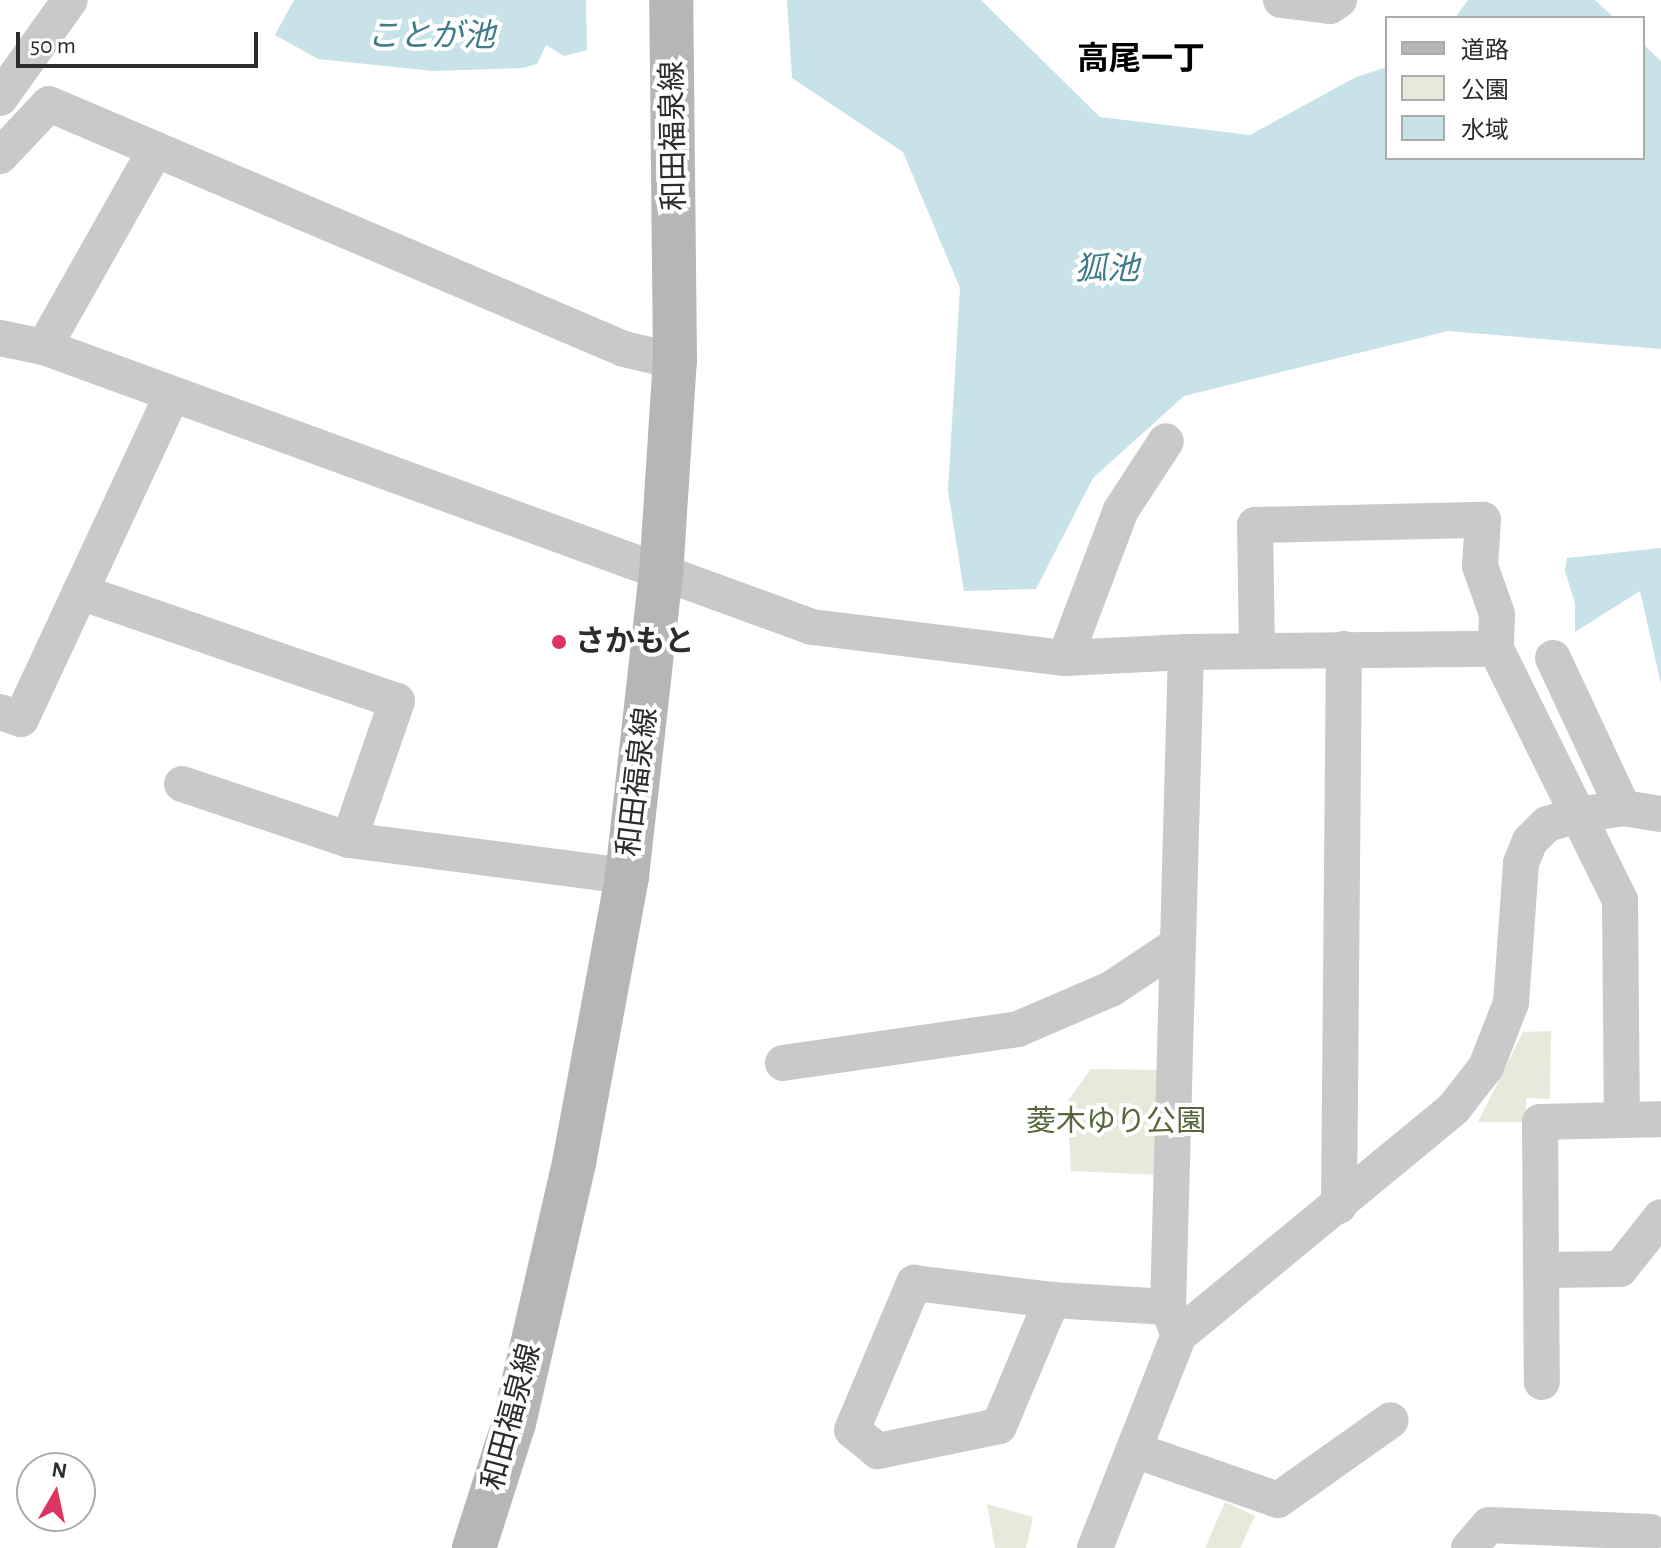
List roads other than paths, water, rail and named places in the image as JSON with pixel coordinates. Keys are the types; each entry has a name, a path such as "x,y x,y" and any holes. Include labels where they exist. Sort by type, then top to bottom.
{"main road":[{"name":"和田福泉線","path":"474,1548 514,1423 574,1163 617,955 661,575 675,361 671,0"}],"street":[{"path":"0,98 70,0"},
{"path":"1281,0 1330,6 1339,0"},
{"path":"0,156 49,104 624,349 675,361"},
{"path":"44,347 156,149"},
{"path":"0,338 44,347 171,397 812,627 1065,658 1186,652 1496,649"},
{"path":"0,712 21,719 171,397"},
{"path":"1065,658 1121,510 1166,441"},
{"path":"1257,651 1255,525 1483,520 1480,566 1497,614 1496,649 1620,900 1622,1120"},
{"path":"80,592 397,701 349,840"},
{"path":"1339,1206 1344,649"},
{"path":"1095,1548 1134,1450 1174,1321 1177,945 1186,652"},
{"path":"1553,658 1623,808"},
{"path":"182,784 349,840 627,876"},
{"path":"1052,1300 999,1426 878,1451 852,1430 914,1283 1052,1300 1174,1321 1339,1206 1454,1108 1486,1067 1511,1003 1521,863 1530,841 1547,824 1578,815 1623,808 1661,814"},
{"path":"783,1063 1018,1029 1111,989 1177,945"},
{"path":"1542,1382 1540,1122 1661,1119"},
{"path":"1541,1270 1620,1269 1661,1217"},
{"path":"1134,1450 1278,1500 1391,1420"},
{"path":"1469,1548 1489,1525 1651,1531"}],"water":[{"name":"ことが池","path":"294,0 586,0 587,50 564,56 546,45 537,64 523,68 434,71 318,59 275,35"},
{"name":"狐池","path":"787,0 981,0 1100,117 1250,135 1356,77 1385,68 1385,160 1645,160 1645,46 1661,61 1661,349 1448,331 1184,396 1093,478 1036,589 964,591 948,491 960,288 903,152 792,78"},
{"path":"1468,0 1595,0 1612,16 1456,16"},
{"path":"1661,548 1661,684 1640,591 1575,632 1575,603 1565,571 1567,558"}],"place":[{"name":"さかもと","path":"559,642"}],"district":[{"name":"高尾一丁","path":"1141,59"}],"park label":[{"name":"菱木ゆり公園","path":"1116,1122"}]}
